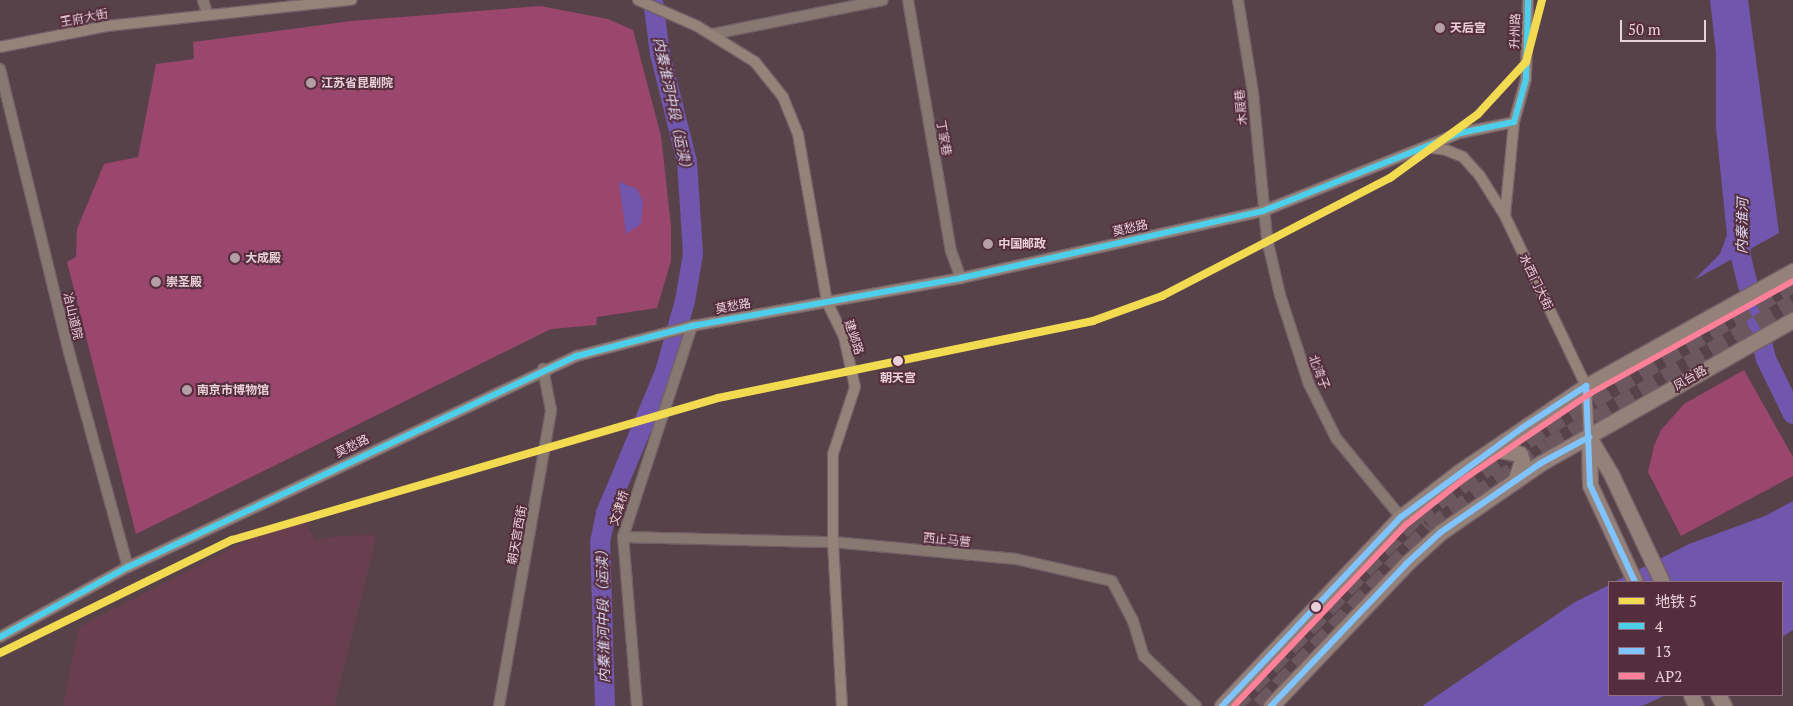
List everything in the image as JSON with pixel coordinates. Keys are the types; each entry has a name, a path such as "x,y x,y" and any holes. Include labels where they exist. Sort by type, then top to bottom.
{"main road":[{"name":"王府大街","path":"0,47 107,26 207,13 352,0"},
{"name":"建邺路","path":"638,0 713,34 755,62 783,97 798,134 827,302 844,337 855,387 833,454 833,542 842,706"},
{"name":"升州路","path":"1514,122 1526,79 1528,0"},
{"name":"莫愁路","path":"0,637 128,567 543,369 634,339 692,326 961,278 1263,211 1460,133 1514,122"},
{"path":"1505,216 1514,122"},
{"name":"水西门大街","path":"1424,147 1446,150 1463,157 1480,176 1505,216 1586,386 1589,437"},
{"path":"1222,706 1402,517 1493,449 1586,386 1793,271"},
{"name":"凤台路","path":"1271,706 1406,564 1441,532 1515,482 1589,437 1793,320"},
{"path":"1589,437 1611,474 1662,581"},
{"path":"1589,437 1590,485 1635,581"},
{"path":"1493,449 1520,454 1522,460 1515,482"}],"street":[{"path":"204,0 207,13"},
{"path":"713,34 883,0"},
{"name":"丁家巷","path":"908,0 950,251 961,278"},
{"name":"木屐巷","path":"1238,0 1253,93 1263,211"},
{"name":"冶山道院","path":"0,69 69,352 128,567"},
{"name":"北湾子","path":"1263,211 1280,295 1309,384 1336,438 1402,517"},
{"name":"文津桥","path":"637,706 623,537 692,326"},
{"name":"朝天宫西街","path":"499,706 551,410 543,369"},
{"name":"西止马营","path":"623,537 833,542 1016,559 1112,581 1133,621 1144,656 1196,706"}],"shaded area":[{"path":"540,6 608,19 633,30 661,136 671,226 671,261 657,308 597,317 596,325 551,329 136,534 67,262 76,257 77,229 104,164 138,157 156,64 194,59 193,42 351,21"},
{"path":"1744,370 1793,457 1793,476 1681,536 1648,472 1654,446 1661,430 1684,404"},
{"path":"301,513 315,541 337,536 372,535 376,538 334,706 63,706 79,627"}],"water":[{"path":"1710,0 1748,0 1779,233 1694,280 1720,254 1727,235 1716,128 1716,53"},
{"path":"619,182 637,189 643,201 641,224 626,234"},
{"path":"1793,501 1793,630 1783,636 1783,581 1616,581 1689,544 1765,516"},
{"path":"1608,586 1608,696 1664,696 1642,706 1422,706 1575,602"}],"waterway":[{"name":"内秦淮河中段（运渎）","path":"605,706 600,542 606,513 665,372 685,301 693,254 687,162 660,54 653,0"},
{"name":"内秦淮河","path":"1745,226 1740,253 1766,359 1793,414"}],"tunnel":[{"path":"1233,706 1415,517 1546,427 1793,283"},
{"path":"1260,706 1430,528 1548,447 1793,303"}],"metro line":[{"name":"5","path":"0,653 232,540 718,398 1093,321 1162,296 1390,178 1478,114 1526,62 1542,0"}],"transit line":[{"name":"4","path":"0,637 128,567 577,356 692,326 961,278 1263,211 1460,133 1514,122 1526,79 1528,0"},
{"name":"AP2","path":"1234,706 1407,524 1464,479 1591,393 1793,281"},
{"name":"13","path":"1222,706 1401,517 1522,428 1586,386 1590,485 1635,581"},
{"name":"13","path":"1271,706 1406,564 1441,532 1541,463 1589,437"}],"place":[{"name":"天后宫","path":"1440,28"},
{"name":"江苏省昆剧院","path":"311,83"},
{"name":"中国邮政","path":"988,244"},
{"name":"大成殿","path":"235,258"},
{"name":"崇圣殿","path":"156,282"},
{"name":"朝天宫","path":"898,361"},
{"name":"南京市博物馆","path":"187,390"}]}
